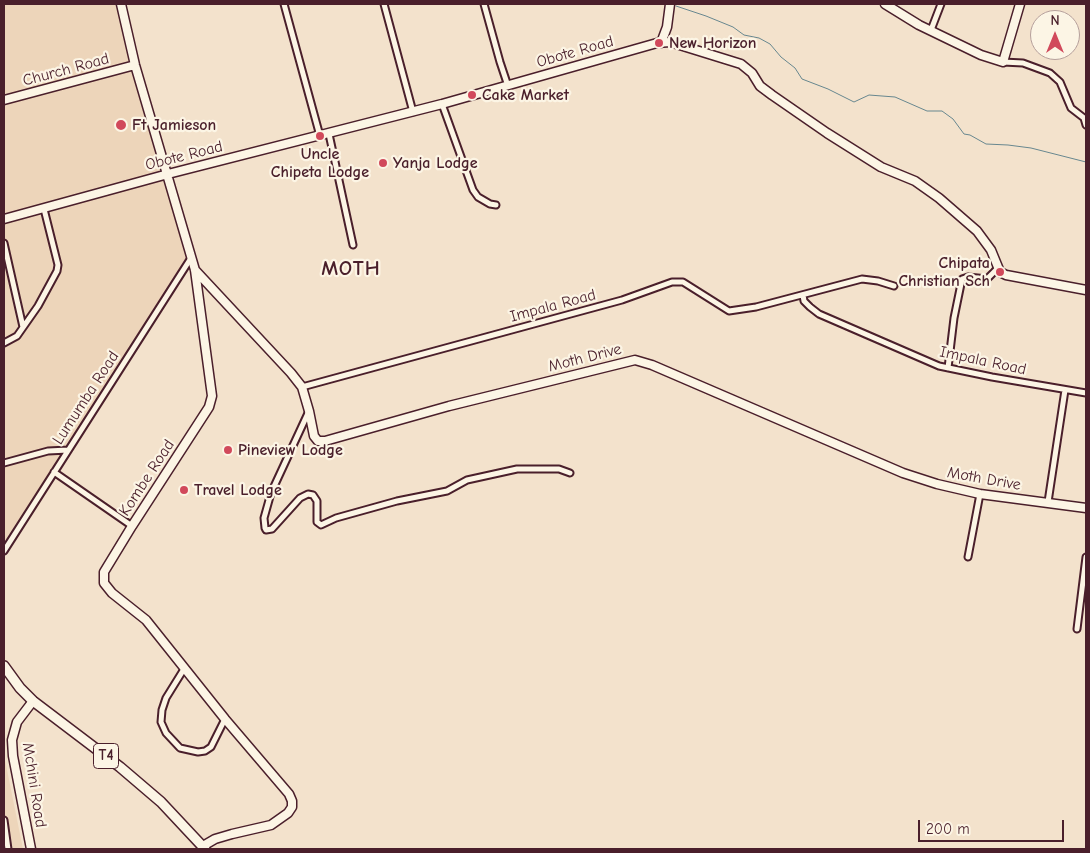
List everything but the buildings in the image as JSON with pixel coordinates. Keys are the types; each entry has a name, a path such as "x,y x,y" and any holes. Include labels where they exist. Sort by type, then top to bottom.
{"highway":[{"name":"T4","path":"4,666 20,688 33,701 120,767 161,802 204,848"}],"street":[{"name":"Kombe Road","path":"121,4 136,65 195,270 212,396 104,572 104,583 112,593 146,620 225,719 289,794 292,801 292,807 288,813 271,825 215,839 204,848"},
{"path":"284,4 320,136"},
{"path":"384,4 413,112"},
{"path":"484,4 508,86"},
{"path":"661,43 667,27 670,4"},
{"path":"886,4 919,25 981,55 1003,62 1023,63 1050,73 1060,82 1071,108 1084,118 1086,125"},
{"path":"931,30 941,4"},
{"path":"1003,62 1020,4"},
{"name":"Obote Road","path":"4,219 168,174 413,112 661,43 681,44 698,52 741,64 752,73 760,86 772,96 881,167 915,181 938,198 977,232 991,250 998,268"},
{"name":"Church Road","path":"4,100 136,65"},
{"path":"442,104 472,190 478,198 496,205"},
{"path":"329,134 353,246"},
{"path":"4,343 17,336 38,306 57,272 58,265 44,209"},
{"path":"4,243 22,328"},
{"name":"Lumumba Road","path":"4,551 191,258"},
{"path":"948,368 954,318 964,277 987,279 998,268 1000,272 1006,275 1086,290"},
{"name":"Moth Drive","path":"195,270 291,372 302,387 315,439 321,442 449,406 635,360 652,365 903,473 937,484 980,494 1086,508"},
{"name":"Impala Road","path":"302,387 622,300 672,282 683,282 730,312 862,279 878,280 894,286"},
{"name":"Impala Road","path":"802,295 804,301 819,314 939,366 1086,393"},
{"path":"1048,502 1065,390"},
{"path":"309,411 271,493 264,518 266,530 272,529 300,498 308,494 313,495 317,501 317,522 322,525 336,518 447,490 467,480 517,469 558,469 570,473"},
{"path":"4,463 48,451 68,450"},
{"path":"54,472 132,526"},
{"path":"968,557 980,494"},
{"path":"1077,630 1086,557"},
{"path":"184,669 166,698 162,710 161,722 166,733 180,748 198,752 205,751 211,747 225,719"},
{"name":"Mchini Road","path":"31,849 13,756 12,740 17,722 33,701"},
{"path":"4,820 8,849"}],"shaded area":[{"path":"4,4 123,4 166,168 188,265 4,555"},
{"path":"4,755 23,849 4,849"}],"waterway":[{"path":"676,6 733,27 744,35 759,38 770,44 781,57 795,68 802,79 854,102 869,95 895,97 927,111 942,111 953,119 964,134 970,135 986,144 1031,148 1086,162"}],"place":[{"name":"New Horizon","path":"659,43"},
{"name":"Cake Market","path":"472,95"},
{"name":"Ft Jamieson","path":"121,125"},
{"name":"Uncle Chipeta Lodge","path":"320,136"},
{"name":"Yanja Lodge","path":"383,163"},
{"name":"Chipata Christian Sch","path":"1000,272"},
{"name":"Pineview Lodge","path":"228,450"},
{"name":"Travel Lodge","path":"184,490"}],"district":[{"name":"MOTH","path":"351,269"}]}
